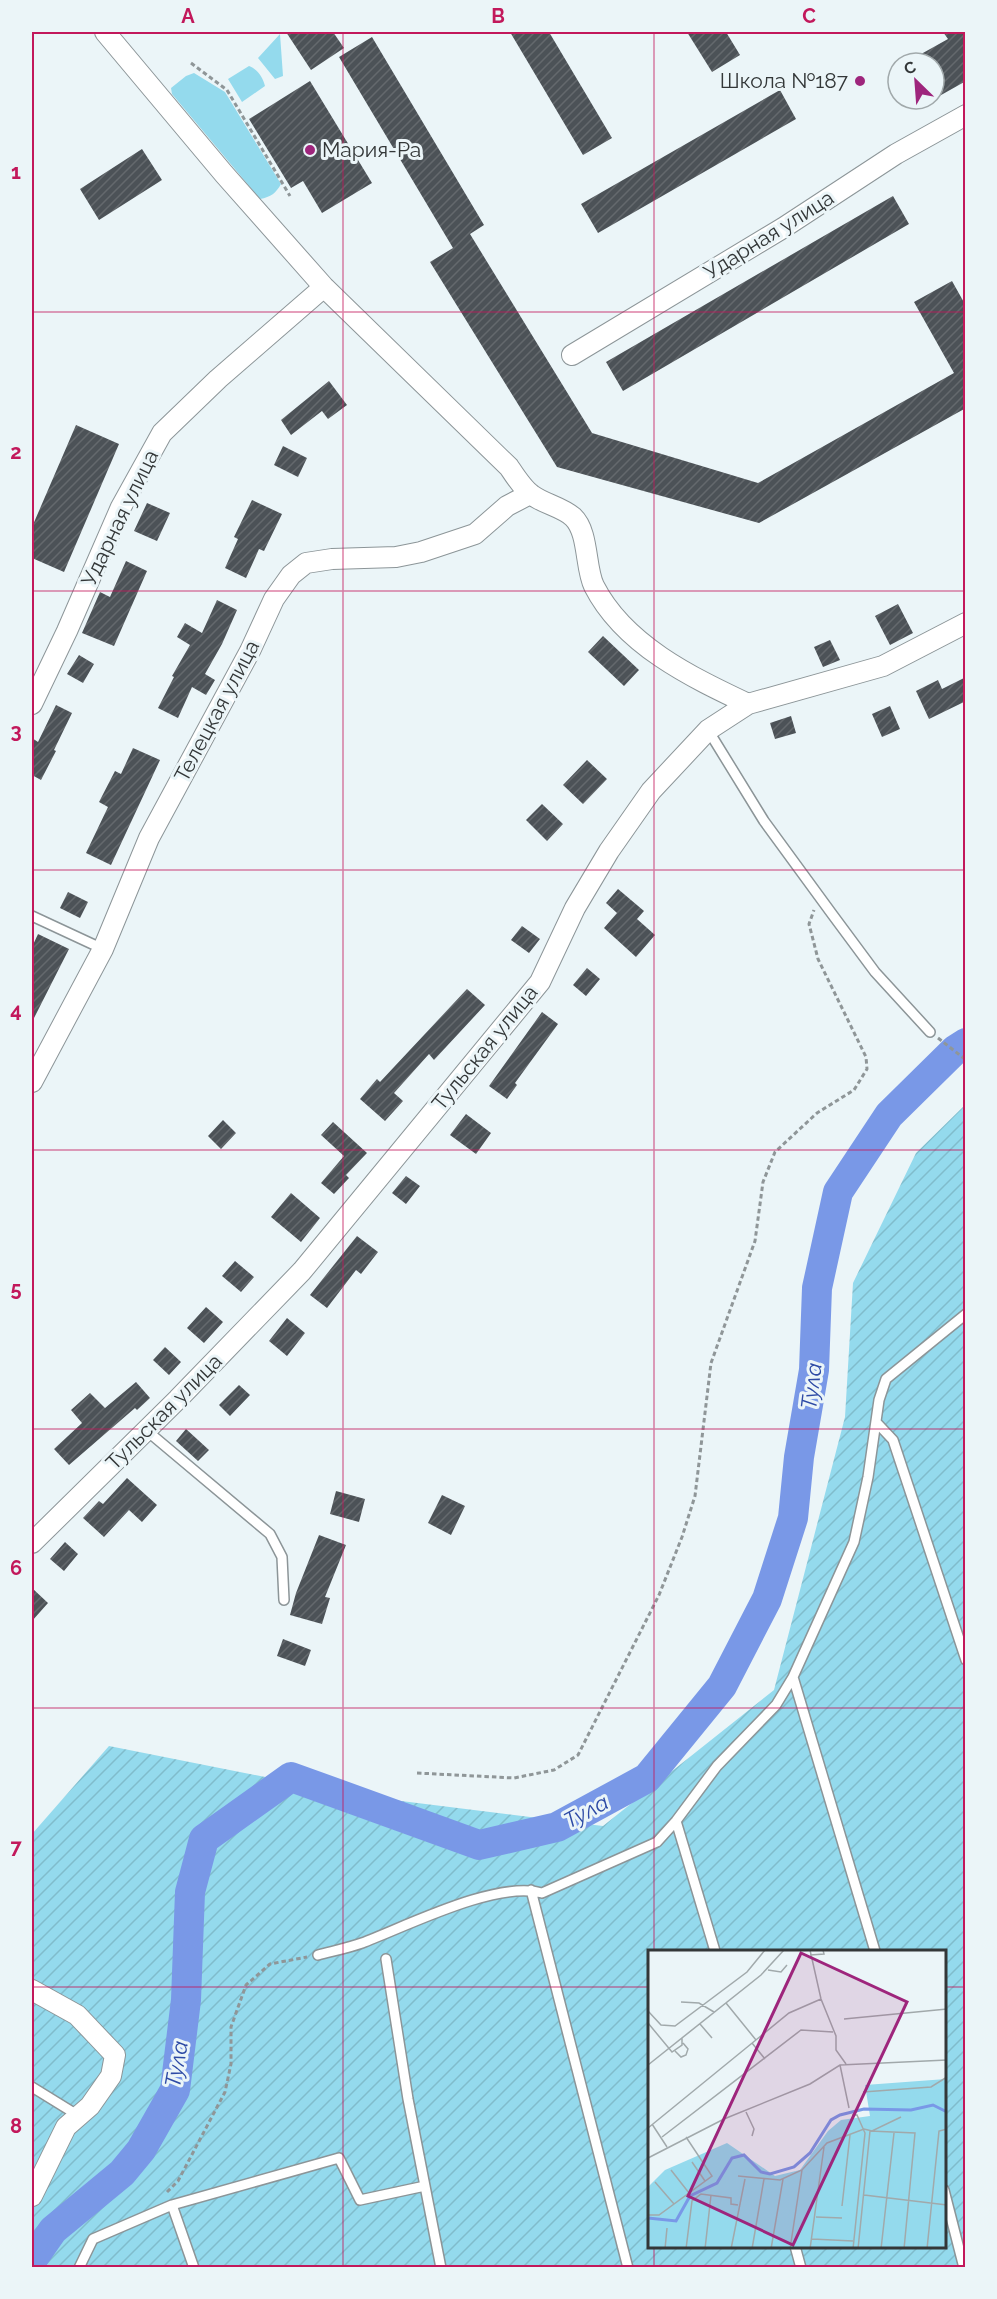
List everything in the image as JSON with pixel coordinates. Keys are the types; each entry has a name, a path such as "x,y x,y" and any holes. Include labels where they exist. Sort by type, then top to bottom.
{"street":[{"path":"105,32 224,174 324,287 508,467 530,494 573,517 585,541 593,583 607,608 625,628 666,660 700,681 748,704"},
{"name":"Ударная улица","path":"572,355 783,228 896,154 966,115"},
{"name":"Ударная улица","path":"32,704 67,631 121,507 162,432 218,379 324,287"},
{"name":"Телецкая улица","path":"32,1082 103,949 148,838 250,651 274,599 291,575 306,563 332,559 396,557 432,549 475,534 507,506 530,494"},
{"name":"Тульская улица","path":"32,1543 302,1271 540,982 575,908 609,851 651,791 708,730 748,704 883,666 966,623"},
{"path":"32,1990 76,2015 115,2055 111,2076 90,2106 66,2127 32,2196"}],"lane":[{"path":"708,730 764,821 819,897 875,972 930,1032"},
{"path":"32,916 103,949"},
{"path":"318,1955 360,1944 441,1911 508,1890 531,1890 542,1893 657,1842 676,1821 717,1766 776,1705 793,1677 854,1542 868,1478 879,1400 886,1379 966,1314"},
{"path":"877,1423 893,1440 966,1660"},
{"path":"146,1430 270,1534 282,1557 284,1600"},
{"path":"793,1677 874,1950"},
{"path":"676,1821 715,1950"},
{"path":"531,1890 628,2268"},
{"path":"386,1959 408,2100 441,2268"},
{"path":"32,2087 79,2116"},
{"path":"80,2268 93,2239 172,2205 339,2158 360,2200 425,2186"},
{"path":"946,2194 964,2268"},
{"path":"172,2205 194,2268"},
{"path":"795,2248 801,2268"}],"path":[{"path":"191,63 227,90 290,196"},
{"path":"417,1773 514,1778 554,1770 578,1755 659,1595 682,1537 694,1496 711,1363 755,1241 763,1182 775,1152 817,1113 854,1090 867,1069 866,1057 818,959 809,924 819,897"},
{"path":"930,1032 966,1060"},
{"path":"172,2205 167,2192 178,2181 225,2092 231,2064 231,2027 246,1985 270,1964 318,1955"}],"shaded area":[{"path":"280,34 283,76 275,79 258,58"},
{"path":"249,66 259,74 265,86 242,102 228,79"},
{"path":"194,73 225,92 281,184 273,194 260,199 172,94 171,88 186,76"},
{"path":"965,1105 965,2267 32,2268 32,1834 109,1746 361,1796 603,1826 774,1690 845,1417 853,1283 916,1153"}],"building":[{"path":"286,32 333,32 344,48 311,70"},
{"path":"510,32 549,32 612,138 583,155"},
{"path":"687,32 726,32 740,55 712,72"},
{"path":"943,32 966,32 966,81 946,92 946,51 926,51 948,39"},
{"path":"372,37 484,225 470,234 592,433 758,483 954,373 914,302 952,281 966,306 966,408 759,523 557,467 430,262 453,248 339,57"},
{"name":"Мария-Ра","path":"310,81 372,183 322,213 303,181 291,188 249,119"},
{"path":"780,90 796,119 598,233 581,204"},
{"path":"142,149 162,180 99,220 80,189"},
{"path":"893,196 909,224 623,391 606,362"},
{"path":"329,381 347,405 328,419 322,411 291,435 281,420"},
{"path":"76,425 119,444 64,572 32,558 32,527"},
{"path":"283,446 307,458 298,477 274,465"},
{"path":"252,500 282,514 264,551 259,549 246,578 225,568 238,539 234,537"},
{"path":"147,503 170,513 157,541 134,531"},
{"path":"126,561 147,571 114,646 82,633 100,592 110,597"},
{"path":"217,600 237,610 205,674 215,680 206,695 192,687 178,718 158,708 174,677 172,676 190,645 177,637 185,623 202,633"},
{"path":"898,604 913,633 890,645 875,616"},
{"path":"603,636 639,670 624,686 588,652"},
{"path":"830,640 840,660 823,667 814,647"},
{"path":"79,655 94,664 83,683 67,674"},
{"path":"966,677 966,701 929,719 916,691 938,680 942,689"},
{"path":"56,705 72,713 41,780 32,775 32,738 38,742"},
{"path":"890,706 900,729 882,737 872,714"},
{"path":"791,716 796,733 775,739 770,723"},
{"path":"133,748 160,760 111,865 86,853 108,807 99,802 115,771 121,774"},
{"path":"587,760 607,779 583,804 563,785"},
{"path":"542,804 563,824 547,841 526,820"},
{"path":"618,889 644,911 637,919 655,935 636,957 604,928 617,913 606,903"},
{"path":"68,892 88,902 80,918 60,908"},
{"path":"522,926 540,939 529,953 511,940"},
{"path":"38,934 69,949 32,1022 32,947"},
{"path":"587,968 600,979 586,996 573,985"},
{"path":"467,989 485,1005 434,1060 429,1054 394,1093 403,1101 385,1121 360,1099 377,1079 380,1082"},
{"path":"542,1012 558,1024 515,1083 517,1085 507,1099 489,1086"},
{"path":"466,1114 491,1133 476,1154 450,1135"},
{"path":"223,1120 236,1133 221,1149 208,1136"},
{"path":"333,1122 367,1153 346,1175 349,1178 334,1194 321,1183 344,1156 321,1135"},
{"path":"406,1176 420,1186 406,1204 392,1193"},
{"path":"291,1193 320,1218 301,1242 271,1217"},
{"path":"357,1236 378,1252 361,1274 356,1270 327,1308 310,1295"},
{"path":"235,1261 254,1277 241,1292 222,1276"},
{"path":"206,1307 223,1322 204,1343 187,1328"},
{"path":"287,1318 305,1333 287,1356 269,1341"},
{"path":"165,1347 181,1362 169,1375 153,1360"},
{"path":"136,1382 150,1398 137,1410 135,1408 69,1465 54,1449 82,1423 71,1410 90,1393 105,1408"},
{"path":"239,1385 250,1395 230,1416 219,1405"},
{"path":"186,1429 209,1450 198,1461 176,1441"},
{"path":"127,1478 157,1505 142,1522 129,1510 104,1537 83,1518 99,1501 103,1504"},
{"path":"336,1491 365,1499 359,1522 330,1514"},
{"path":"442,1495 465,1506 451,1535 428,1523"},
{"path":"319,1535 346,1545 325,1597 330,1598 322,1624 290,1615 296,1593"},
{"path":"65,1542 78,1554 64,1571 50,1559"},
{"path":"32,1588 48,1603 32,1621"},
{"path":"283,1639 311,1650 305,1666 277,1656"}],"waterway":[{"name":"Тула","path":"32,2260 53,2230 122,2173 141,2150 175,2090 186,2000 190,1892 204,1839 291,1777 479,1845 557,1827 647,1778 722,1686 767,1599 793,1518 799,1457 814,1370 817,1288 838,1192 889,1115 955,1050 966,1043"}],"place":[{"name":"Школа №187","path":"860,81"},
{"name":"Мария-Ра","path":"310,150"}]}
